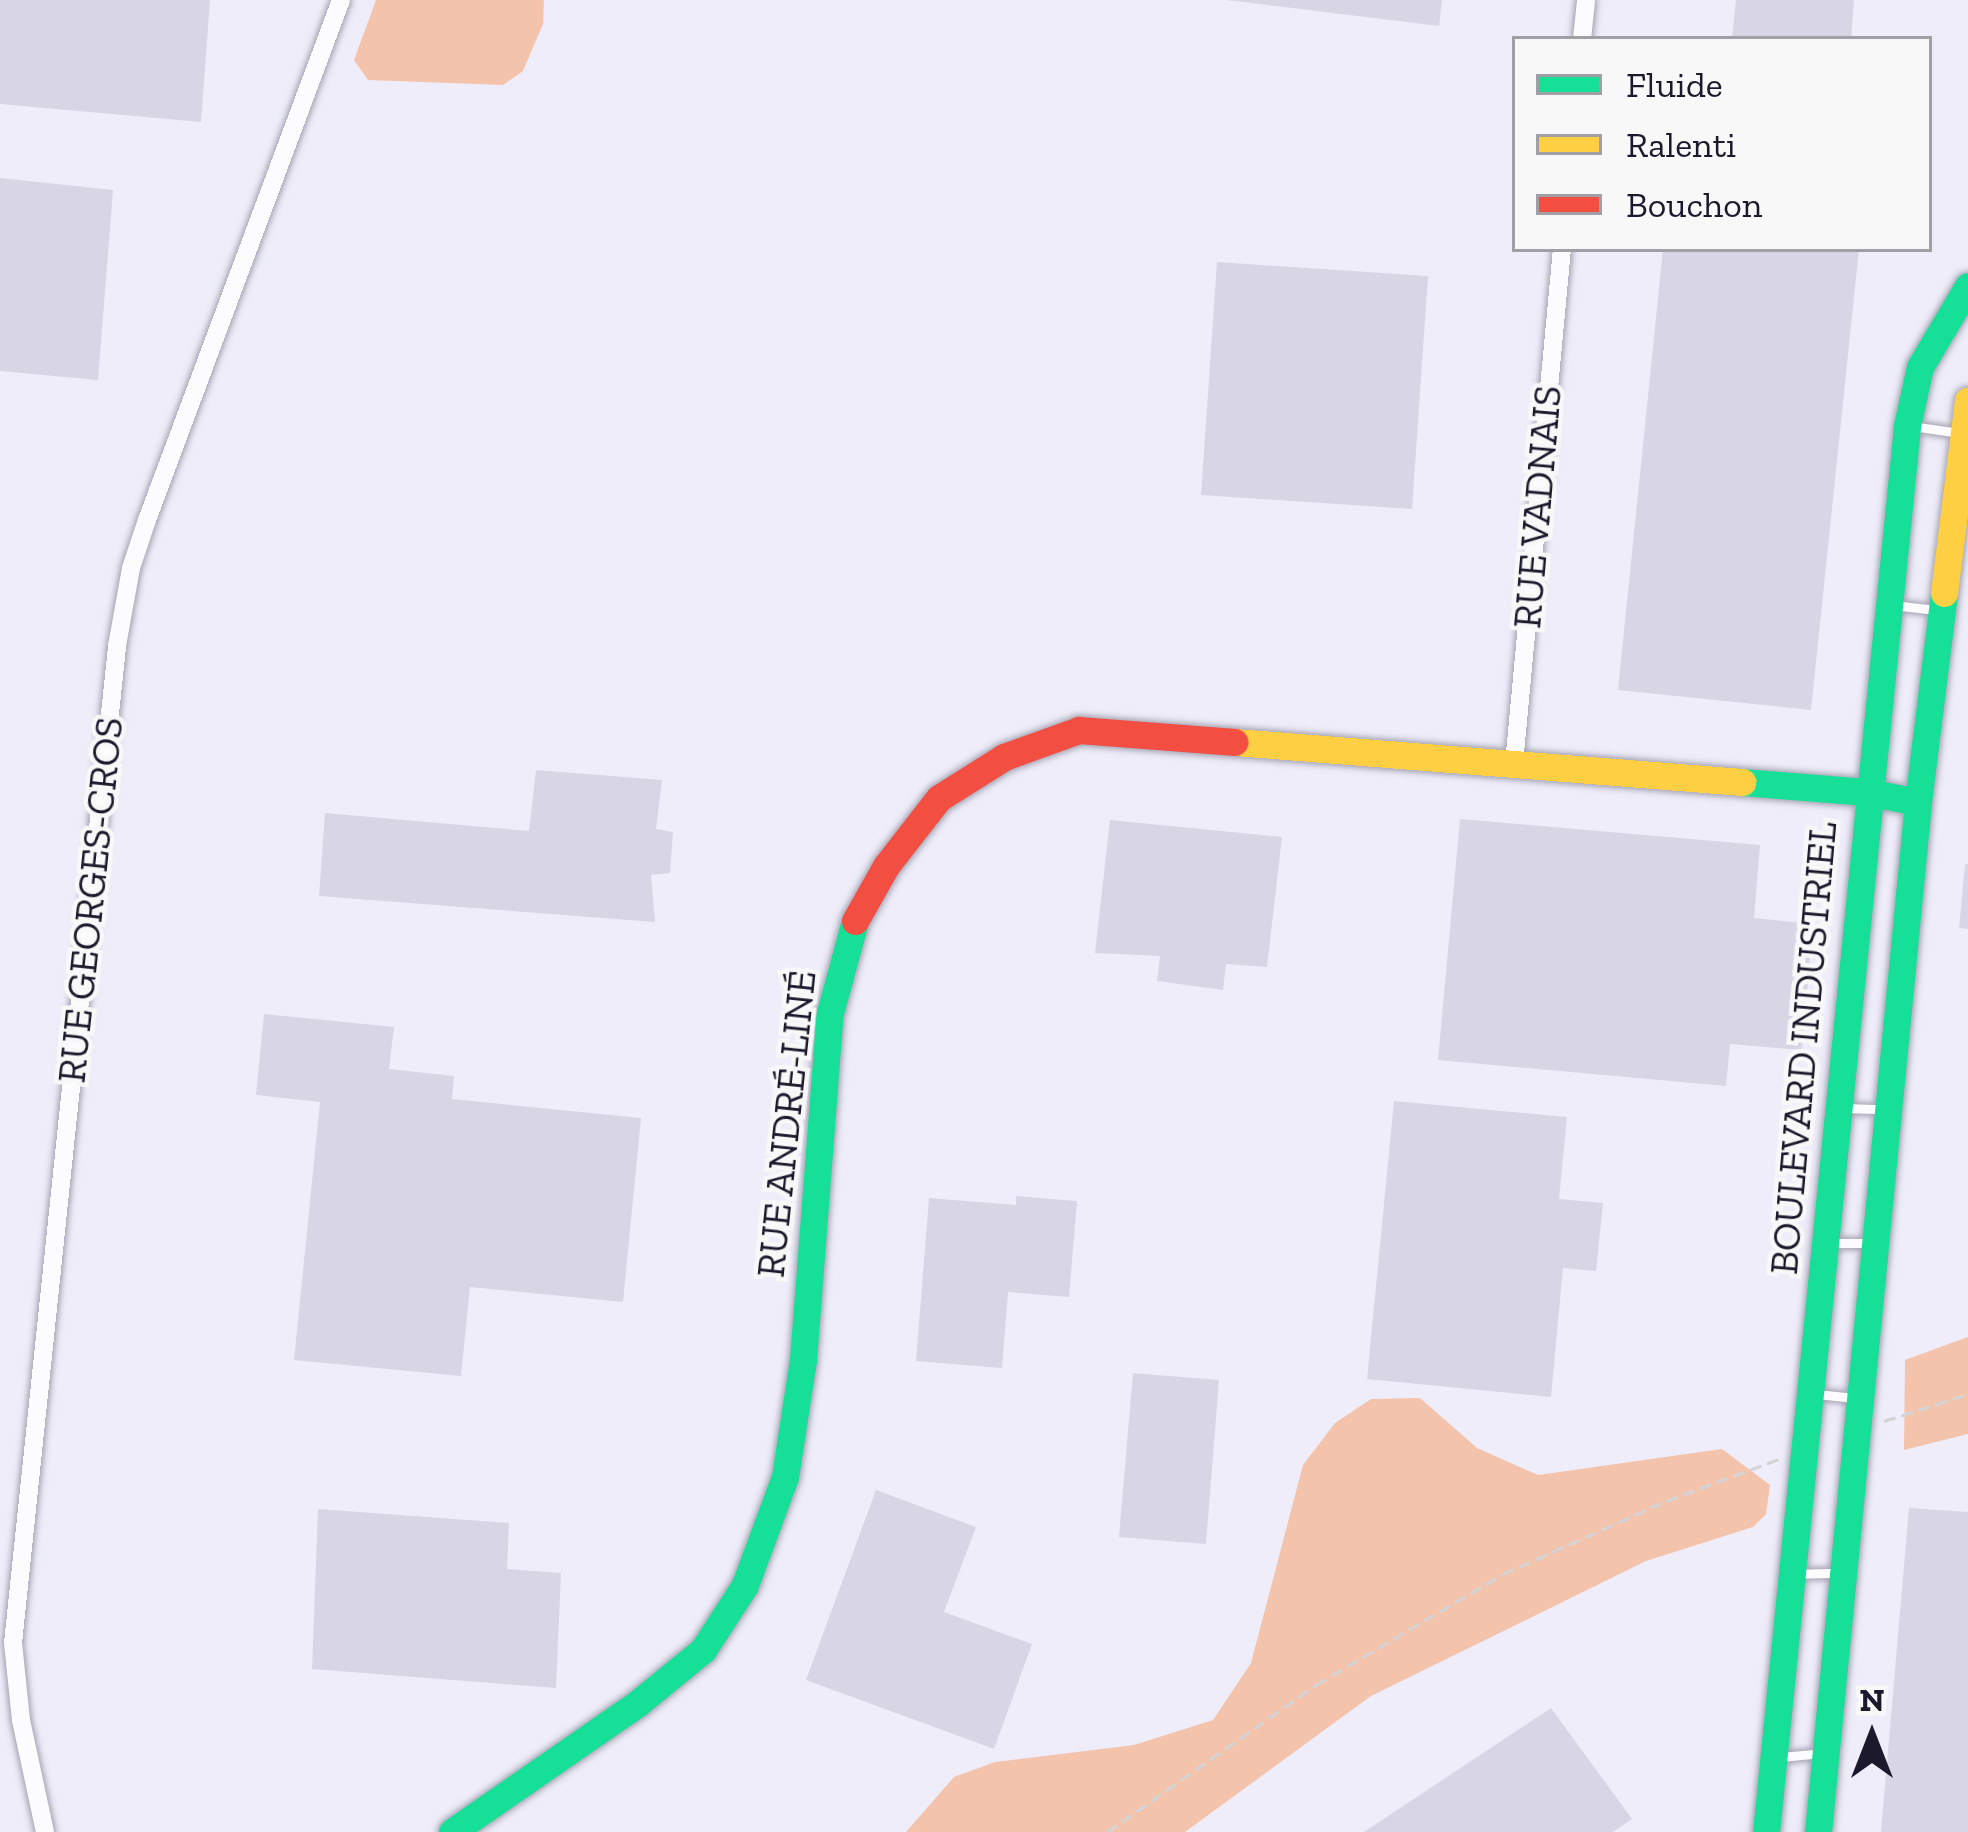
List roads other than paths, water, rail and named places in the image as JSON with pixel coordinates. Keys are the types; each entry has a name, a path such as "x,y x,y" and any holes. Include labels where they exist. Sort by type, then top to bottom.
{"street":[{"name":"RUE GEORGES-CROS","path":"45,1832 20,1720 13,1643 117,646 131,568 147,520 341,0"},
{"path":"1582,36 1586,0"},
{"name":"RUE VADNAIS","path":"1514,764 1562,252"},
{"name":"BOULEVARD INDUSTRIEL","path":"1766,1832 1907,426 1920,367 1968,286"},
{"path":"1818,1832 1918,802 1960,433 1968,400"},
{"name":"RUE ANDRÉ-LINÉ","path":"452,1832 638,1703 703,1650 745,1585 785,1477 803,1360 830,1013 849,931 886,866 939,798 1004,757 1079,730 1867,792 1918,802"}],"lane":[{"path":"1907,426 1960,433"},
{"path":"1888,604 1940,611"},
{"path":"1838,1107 1887,1109"},
{"path":"1825,1243 1874,1243"},
{"path":"1810,1394 1859,1398"},
{"path":"1794,1574 1843,1573"},
{"path":"1774,1758 1826,1753"}]}
